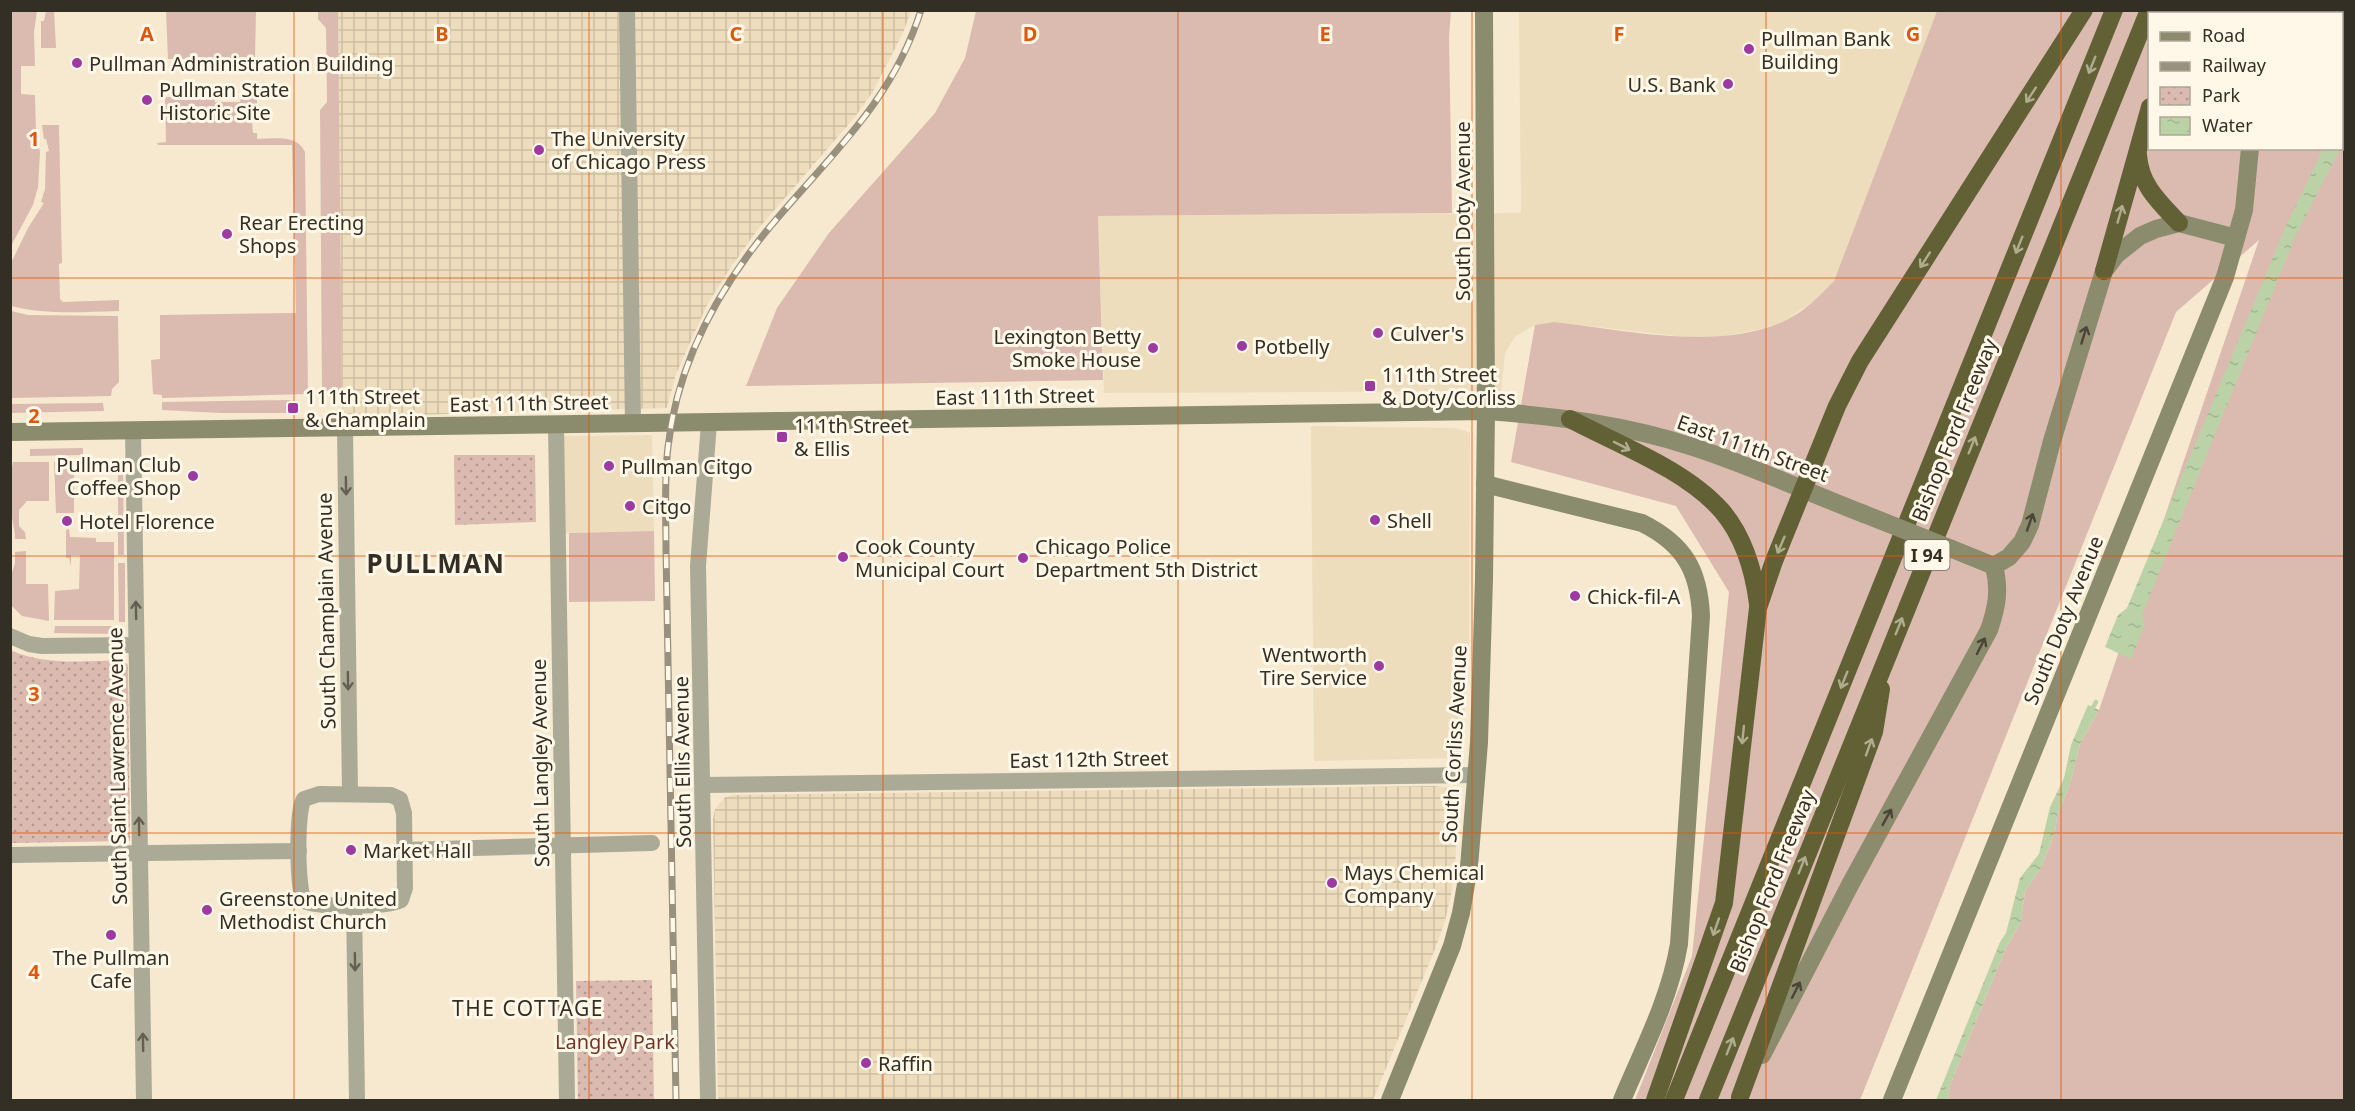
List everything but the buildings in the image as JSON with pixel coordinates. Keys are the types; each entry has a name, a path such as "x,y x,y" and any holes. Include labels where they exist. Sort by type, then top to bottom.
{"highway":[{"path":"1655,1101 1724,903 1758,608 1774,561 1837,406 1860,361 2084,10"},
{"name":"Bishop Ford Freeway","path":"1674,1101 2114,10"},
{"name":"Bishop Ford Freeway","path":"1708,1101 2148,12"},
{"path":"2104,271 2148,114"},
{"path":"2138,148 2139,169 2145,184 2179,223"},
{"path":"1570,419 1669,470 1695,487 1723,512 1738,535 1744,550 1755,586 1758,608"},
{"path":"1739,1099 1874,732 1887,654"}],"main road":[{"name":"South Doty Avenue","path":"1484,10 1486,411"},
{"name":"South Doty Avenue","path":"1892,1101 2225,277 2244,210 2250,150"},
{"path":"1739,1099 1851,883 1989,630 1999,592 1994,566 2009,557 2022,542 2030,525 2052,441 2104,271 2115,255 2140,236 2179,223 2236,238"},
{"name":"East 111th Street","path":"12,435 133,430 1486,411 1570,419 1635,431 1691,446 1755,469 1804,491 1994,566"},
{"name":"South Corliss Avenue","path":"1390,1101 1452,946 1461,913 1469,867 1479,742 1486,411"},
{"path":"1485,484 1642,523 1661,532 1689,562 1698,587 1701,616 1679,944 1674,971 1622,1101"}],"street":[{"path":"627,10 633,424"},
{"name":"South Ellis Avenue","path":"708,1101 698,566 709,423"},
{"name":"South Langley Avenue","path":"556,425 567,1101"},
{"name":"South Champlain Avenue","path":"345,428 350,794"},
{"name":"South Saint Lawrence Avenue","path":"133,430 144,1101"},
{"path":"10,636 29,644 42,646 136,645"},
{"name":"East 112th Street","path":"703,785 1475,775"},
{"path":"350,794 391,795 400,799 404,813 405,850 405,888 401,900 389,904 312,904 304,901 300,892 299,812 304,799 319,795 350,794"},
{"path":"405,850 652,843"},
{"path":"10,855 299,851"},
{"path":"354,904 357,1101"}],"shaded area":[{"path":"338,11 911,11 903,33 872,93 854,118 758,229 707,305 676,374 667,408 342,417"},
{"path":"1519,11 1937,11 1834,281 1816,300 1784,321 1762,329 1718,337 1685,337 1554,322 1535,325 1516,336 1509,346 1505,354 1501,391 1104,393 1098,216 1521,213"},
{"path":"1311,426 1456,428 1470,433 1469,639 1463,749 1456,758 1314,761"},
{"path":"652,435 654,531 556,533 554,436"},
{"path":"1435,786 1448,788 1455,793 1459,801 1451,895 1435,949 1373,1100 718,1100 713,819 715,809 724,798 732,795"}],"green space":[{"path":"11,10 37,11 34,32 35,66 21,66 21,94 35,95 36,133 40,152 38,187 33,205 11,246"},
{"path":"46,11 54,11 56,48 41,48 41,21 44,21"},
{"path":"166,11 256,11 255,58 168,59"},
{"path":"318,11 338,11 342,393 322,394 320,110 327,102 326,28 318,19"},
{"path":"976,11 1451,11 1449,36 1452,213 1098,216 1103,380 746,386 777,308 829,233 935,113 965,58"},
{"path":"1937,11 2344,11 2344,1100 1948,1100 1950,1085 2005,950 2021,922 2025,891 2041,868 2055,832 2057,816 2070,784 2080,744 2099,710 2259,240 2176,312 1860,1100 1635,1100 1692,956 1729,592 1676,506 1511,462 1535,325 1554,322 1647,334 1713,337 1744,333 1774,325 1800,312 1834,281"},
{"path":"165,97 215,97 215,102 240,102 241,97 257,97 257,111 251,112 253,133 257,133 257,139 291,140 297,142 305,152 308,394 162,398 162,395 153,394 151,360 160,359 160,315 296,313 292,145 158,145 157,143 166,142"},
{"path":"42,125 59,125 62,263 59,264 60,299 63,302 119,300 119,311 51,312 11,306 11,263 28,228 44,203 41,202 45,189 46,152 49,151"},
{"path":"11,311 28,315 118,316 119,382 112,389 111,396 11,398"},
{"path":"290,400 291,413 162,410 162,402"},
{"path":"103,403 104,411 11,413 11,404"},
{"path":"83,448 83,455 30,456 30,449"},
{"path":"454,455 535,455 536,522 455,525"},
{"path":"118,460 123,460 124,555 118,555"},
{"path":"13,462 49,462 49,501 27,501 19,510 19,526 25,532 26,539 15,539 10,499"},
{"path":"54,462 70,462 74,467 74,513 56,513"},
{"path":"69,529 70,537 96,538 96,542 114,542 114,620 54,620 55,591 79,589 80,555 71,555 71,566 69,558 66,558 66,530"},
{"path":"654,531 655,601 569,602 569,533"},
{"path":"26,551 26,584 48,584 49,621 22,616 11,605 11,576 15,563 15,552"},
{"path":"118,563 125,563 125,622 119,622"},
{"path":"55,626 115,626 115,634 54,633"},
{"path":"10,650 51,660 122,660 128,665 130,841 11,843"},
{"name":"Langley Park","path":"652,980 654,1100 578,1100 576,981"}],"water":[{"path":"2323,150 2339,150 2296,235 2142,615 2145,625 2131,659 2105,647 2118,615 2127,608 2286,226"},
{"path":"2088,705 2099,710 2080,744 2070,784 2057,816 2055,832 2041,868 2025,891 2021,922 2005,950 1950,1085 1948,1100 1936,1100 2000,942 2006,933 2020,878 2039,854 2050,807 2064,778 2071,745"}],"waterway":[{"path":"2091,711 2096,702"}],"railway":[{"path":"676,1100 666,499 668,447 673,417 690,358 717,303 750,252 857,127 876,101 909,43 921,10"}],"place":[{"name":"Pullman Bank Building","path":"1749,49"},
{"name":"Pullman Administration Building","path":"77,63"},
{"name":"U.S. Bank","path":"1728,84"},
{"name":"Pullman State Historic Site","path":"147,100"},
{"name":"The University of Chicago Press","path":"539,150"},
{"name":"Rear Erecting Shops","path":"227,234"},
{"name":"Culver's","path":"1378,333"},
{"name":"Potbelly","path":"1242,346"},
{"name":"Lexington Betty Smoke House","path":"1153,348"},
{"name":"111th Street & Doty/Corliss","path":"1370,386"},
{"name":"111th Street & Champlain","path":"293,408"},
{"name":"111th Street & Ellis","path":"782,437"},
{"name":"Pullman Citgo","path":"609,466"},
{"name":"Pullman Club Coffee Shop","path":"193,476"},
{"name":"Citgo","path":"630,506"},
{"name":"Shell","path":"1375,520"},
{"name":"Hotel Florence","path":"67,521"},
{"name":"Cook County Municipal Court","path":"843,557"},
{"name":"Chicago Police Department 5th District","path":"1023,558"},
{"name":"Chick-fil-A","path":"1575,596"},
{"name":"Wentworth Tire Service","path":"1379,666"},
{"name":"Market Hall","path":"351,850"},
{"name":"Mays Chemical Company","path":"1332,883"},
{"name":"Greenstone United Methodist Church","path":"207,910"},
{"name":"The Pullman Cafe","path":"111,935"},
{"name":"Raffin","path":"866,1063"}],"district":[{"name":"PULLMAN","path":"436,563"},
{"name":"THE COTTAGE","path":"528,1008"}]}
